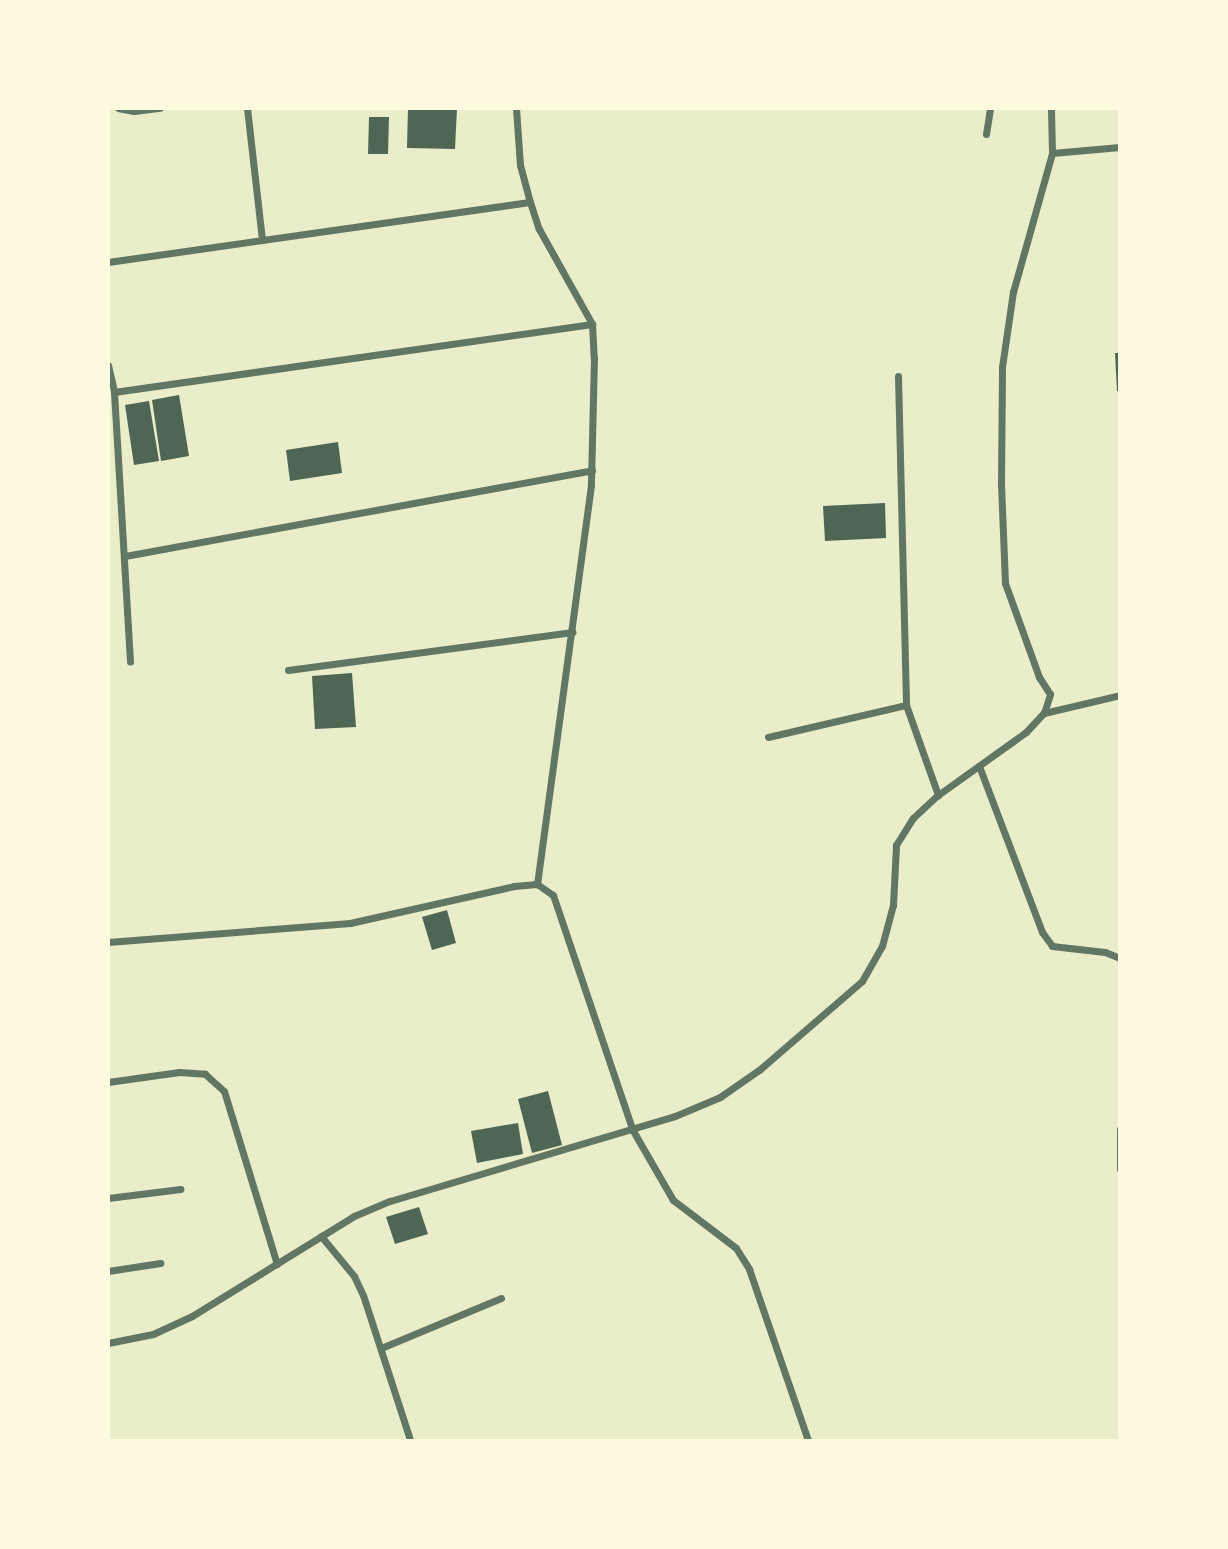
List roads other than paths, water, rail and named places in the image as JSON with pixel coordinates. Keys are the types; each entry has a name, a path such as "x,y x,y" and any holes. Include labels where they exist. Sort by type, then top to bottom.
{"street":[{"path":"118,108 134,111 160,108"},
{"path":"247,108 262,240"},
{"path":"516,108 520,165 539,229 592,324 592,470 537,884"},
{"path":"986,134 990,108"},
{"path":"108,1343 153,1334 192,1316 354,1216 390,1201 675,1116 720,1097 759,1070 862,981 883,946 889,919 896,845 913,818 938,795 1026,732 1044,713 1050,694 1039,677 1005,583 1001,530 1002,367 1013,292 1052,153 1051,108"},
{"path":"1052,153 1119,147"},
{"path":"108,261 530,202"},
{"path":"114,393 592,324"},
{"path":"108,365 114,393 130,662"},
{"path":"898,376 906,705 938,795"},
{"path":"125,556 592,470"},
{"path":"288,670 572,632"},
{"path":"1044,713 1119,695"},
{"path":"768,737 906,705"},
{"path":"979,766 1042,932 1052,946 1105,952 1119,958"},
{"path":"108,942 350,923 514,886 537,884 553,895 632,1129 673,1200 736,1248 749,1269 808,1440"},
{"path":"108,1082 179,1072 205,1074 224,1091 276,1264"},
{"path":"1119,1129 1119,1169"},
{"path":"108,1198 180,1189"},
{"path":"321,1236 354,1276 381,1348 410,1440"},
{"path":"108,1271 159,1263"},
{"path":"381,1348 501,1298"}]}
